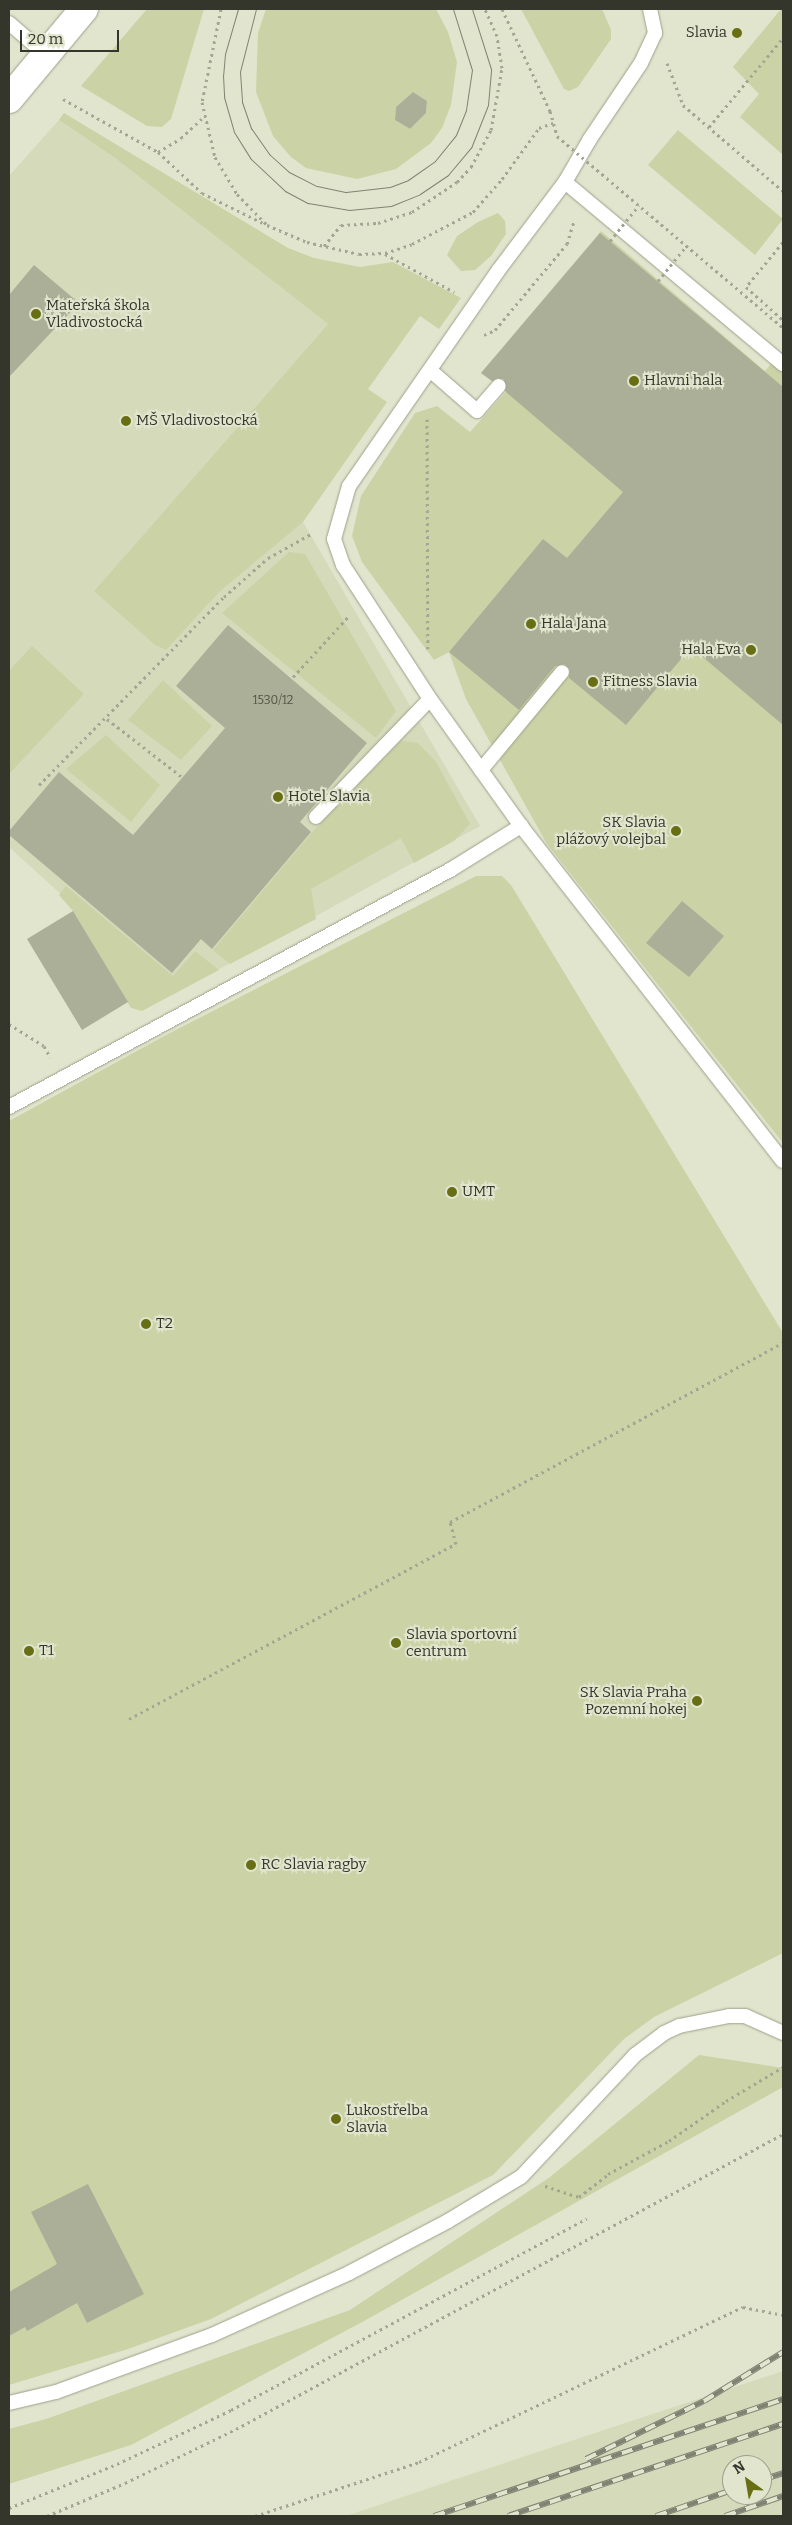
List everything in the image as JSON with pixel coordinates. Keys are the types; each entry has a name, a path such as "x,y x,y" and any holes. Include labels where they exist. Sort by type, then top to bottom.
{"street":[{"path":"9,99 84,9"}],"lane":[{"path":"650,9 656,26 651,43 565,182 476,304 349,486 334,539 343,565 429,697 521,826 783,1161"},
{"path":"9,23 46,55"},
{"path":"565,182 783,364"},
{"path":"431,371 477,411 499,386"},
{"path":"481,770 562,672"},
{"path":"316,816 396,733 410,723 414,714 429,697"},
{"path":"9,1107 450,870 521,826"},
{"path":"9,2403 56,2392 212,2335 349,2273 448,2221 521,2177 635,2054 664,2033 715,2018 745,2016 783,2033"}],"path":[{"path":"221,9 202,102 205,116 215,157 237,194 268,225"},
{"path":"323,246 341,225 378,223 412,212 457,182 471,166 491,130 502,68 497,36 485,9"},
{"path":"502,9 557,136 782,327"},
{"path":"708,126 783,38"},
{"path":"665,58 683,105 783,191"},
{"path":"63,99 158,152 202,193 268,225 323,246 359,254 385,253 412,244 473,212 502,179 539,128 553,123"},
{"path":"158,152 181,138 205,116"},
{"path":"478,338 495,330 567,244 582,196"},
{"path":"610,241 639,205"},
{"path":"782,327 783,321 746,287 783,242"},
{"path":"658,281 686,245"},
{"path":"385,253 476,304"},
{"path":"429,697 426,407 442,380"},
{"path":"39,785 107,719 224,597 268,558 340,518"},
{"path":"293,677 366,598"},
{"path":"107,719 182,777"},
{"path":"9,1024 44,1046 62,1078"},
{"path":"130,1719 456,1544 450,1522 783,1343"},
{"path":"567,2194 579,2197 608,2174 669,2141 726,2101 783,2067"},
{"path":"47,2516 126,2483 236,2430 783,2134"},
{"path":"9,2508 117,2464 231,2410 588,2218"},
{"path":"255,2516 419,2462 743,2307 783,2316"}],"shaded area":[{"path":"147,9 204,9 171,119 162,127 147,126 81,86"},
{"path":"266,9 436,9 448,32 457,62 451,105 442,128 431,143 396,169 357,179 306,168 291,157 273,136 256,92 258,33","holes":["413,92 427,101 426,113 410,129 395,120 396,107"]},
{"path":"521,9 599,9 603,11 611,30 611,39 578,87 569,91 564,89"},
{"path":"781,9 783,9 783,155 740,117 759,94 733,67"},
{"path":"64,113 288,248 314,258 360,267 393,262 461,298 439,329 420,316 368,389 387,402 303,522 219,592 166,650 155,645 94,591 328,324 115,158 59,120"},
{"path":"59,120 115,158 328,324 94,591 204,596 303,522 480,826 172,995 9,847 9,176"},
{"path":"678,130 783,219 755,255 648,165"},
{"path":"498,213 505,221 506,234 491,256 475,270 461,271 447,255 457,236 478,222"},
{"path":"601,231 765,371 783,350 783,1143 547,844 466,699 449,652 434,660 362,562 352,536 361,496 415,413 437,406 470,432 506,392 481,373"},
{"path":"289,552 305,554 396,711 376,738 222,613"},
{"path":"32,646 84,694 9,774 9,671"},
{"path":"163,680 212,726 181,760 128,720"},
{"path":"106,735 160,785 131,822 66,769"},
{"path":"401,741 418,743 436,762 470,824 454,841 414,863 401,838 311,889 316,919 230,964 213,950 314,830"},
{"name":"Slavia sportovní centrum","path":"476,876 502,876 511,885 783,1333 783,1953 654,2017 624,2039 493,2175 211,2319 128,2349 9,2385 9,1121 166,1035"},
{"path":"66,886 173,976 195,951 219,970 142,1011 131,1008 73,911 59,895"},
{"path":"699,2055 783,2068 783,2087 364,2321 131,2445 9,2484 9,2429 46,2419 350,2310 550,2177"},
{"path":"783,2371 783,2516 346,2516 459,2478"}],"building":[{"path":"413,92 427,101 426,113 410,129 395,120 396,107"},
{"path":"600,233 783,387 783,725 691,647 626,725 569,678 570,669 564,664 555,666 519,710 449,652 543,539 567,558 623,492 506,392 504,379 497,378 492,381 481,373"},
{"name":"Mateřská škola Vladivostocká","path":"34,265 79,303 9,377 9,295"},
{"name":"Hotel Slavia","path":"228,625 367,743 300,822 311,832 212,949 201,939 172,973 9,835 9,831 59,772 133,835 225,728 176,686"},
{"path":"682,901 724,936 689,977 646,943"},
{"path":"73,911 128,1002 82,1030 27,939"},
{"path":"88,2184 144,2294 87,2323 77,2303 27,2331 25,2327 9,2336 9,2292 57,2264 31,2212"}],"tram line":[{"path":"238,9 225,54 223,75 224,97 234,132 251,159 285,191 308,203 349,210 391,206 420,194 448,175 471,148 488,105 491,69 472,9"},
{"path":"256,9 240,72 242,102 251,128 269,154 289,172 317,186 346,192 390,187 408,180 435,161 456,135 466,110 472,70 453,9"}],"railway":[{"path":"586,2459 704,2401 783,2352"},
{"path":"434,2516 783,2399"},
{"path":"508,2516 783,2424"},
{"path":"772,2477 783,2473"},
{"path":"656,2516 722,2493"},
{"path":"725,2516 783,2496"}],"place":[{"name":"Slavia","path":"737,33"},
{"name":"Mateřská škola Vladivostocká","path":"36,314"},
{"name":"Hlavni hala","path":"634,381"},
{"name":"MŠ Vladivostocká","path":"126,421"},
{"name":"Hala Jana","path":"531,624"},
{"name":"Hala Eva","path":"751,650"},
{"name":"Fitness Slavia","path":"593,682"},
{"name":"Hotel Slavia","path":"278,797"},
{"name":"SK Slavia plážový volejbal","path":"676,831"},
{"name":"UMT","path":"452,1192"},
{"name":"T2","path":"146,1324"},
{"name":"Slavia sportovní centrum","path":"396,1643"},
{"name":"T1","path":"29,1651"},
{"name":"SK Slavia Praha Pozemní hokej","path":"697,1701"},
{"name":"RC Slavia ragby","path":"251,1865"},
{"name":"Lukostřelba Slavia","path":"336,2119"}]}
